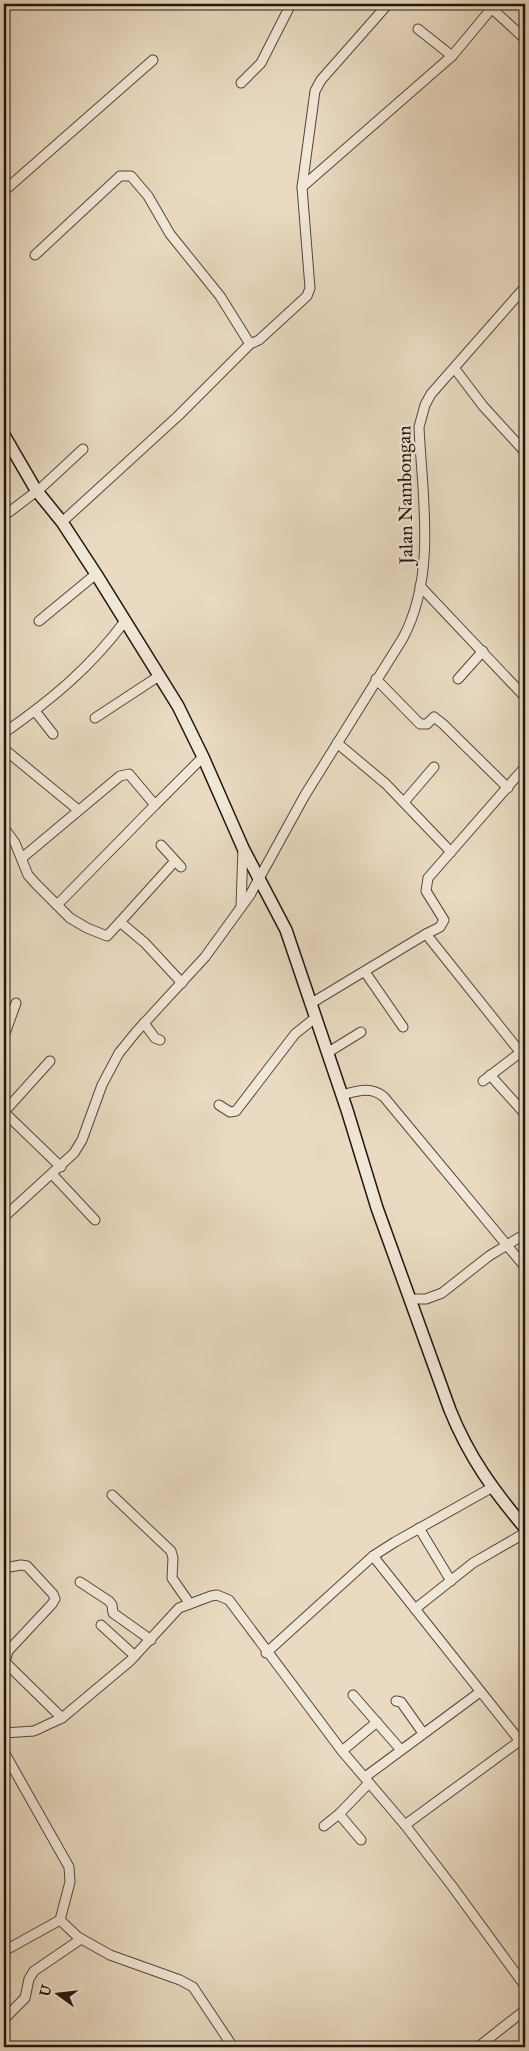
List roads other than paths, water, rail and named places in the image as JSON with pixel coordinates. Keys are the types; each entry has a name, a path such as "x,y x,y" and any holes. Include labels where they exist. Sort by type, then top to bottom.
{"street":[{"path":"240,83 262,63 292,4"},
{"path":"62,522 178,416 250,344 259,340 307,296 310,288 302,187 315,92 321,80 388,4"},
{"path":"302,187 452,56 489,6 525,39"},
{"path":"418,29 452,56"},
{"path":"4,192 153,60"},
{"path":"35,255 115,180 120,176 131,176 148,196 170,234 220,296 250,344"},
{"name":"Jalan Nambongan","path":"4,1216 61,1167 74,1153 82,1140 109,1070 144,1023 205,957 241,907 260,878 305,794 408,628 420,586 424,546 419,426 425,405 431,394 525,287"},
{"path":"454,369 483,406 525,452"},
{"path":"4,435 36,490 62,522 178,706 203,757 243,848 286,930 342,1094 377,1208 414,1301 462,1438 491,1488 525,1528"},
{"path":"4,516 83,449"},
{"path":"40,621 96,574"},
{"path":"420,586 484,651 525,697"},
{"path":"4,734 83,672 125,621"},
{"path":"458,679 484,651"},
{"path":"95,718 159,676"},
{"path":"376,679 420,724 427,724 434,717 444,724 508,788"},
{"path":"35,711 53,734"},
{"path":"337,743 404,802 451,852"},
{"path":"4,749 77,809"},
{"path":"57,905 203,757"},
{"path":"404,802 434,767"},
{"path":"310,1004 440,927 444,920 426,891 425,883 525,767"},
{"path":"22,858 77,809 126,773 155,805"},
{"path":"4,828 15,843 28,875 70,918 105,936 178,864 161,845"},
{"path":"241,907 243,848"},
{"path":"120,922 151,949 182,982"},
{"path":"426,934 523,1055 487,1078 525,1114"},
{"path":"364,972 403,1027"},
{"path":"4,1036 16,1003"},
{"path":"219,1105 230,1112 236,1111 295,1034 315,1018"},
{"path":"144,1023 155,1038 160,1040"},
{"path":"327,1053 361,1032"},
{"path":"50,1061 4,1112 61,1167"},
{"path":"342,1094 366,1090 377,1092 384,1097 525,1267"},
{"path":"52,1174 95,1220"},
{"path":"414,1301 442,1293 490,1256 525,1234"},
{"path":"266,1653 373,1556 491,1488"},
{"path":"112,1495 171,1551 173,1558 172,1578 190,1604"},
{"path":"419,1528 451,1581"},
{"path":"415,1609 474,1563 525,1533"},
{"path":"373,1556 480,1692 522,1739 405,1825"},
{"path":"4,1568 27,1566 53,1594 55,1599 8,1651 5,1662 62,1718"},
{"path":"80,1582 110,1601 113,1613 151,1640"},
{"path":"4,1733 34,1731 62,1718 135,1656 174,1612 190,1604 217,1596 228,1600 266,1653 342,1751 405,1825 525,1986"},
{"path":"101,1625 135,1656"},
{"path":"324,1826 339,1814 367,1780 423,1733 480,1692"},
{"path":"353,1695 402,1750"},
{"path":"396,1701 401,1702 423,1733"},
{"path":"342,1751 377,1722"},
{"path":"4,1752 69,1867 70,1882 60,1920 4,1952"},
{"path":"339,1814 361,1840"},
{"path":"60,1920 81,1939 116,1958 180,1980 193,1987 233,2047"},
{"path":"4,2019 25,1998 29,1979 34,1971 81,1939"},
{"path":"478,2047 525,2010"}]}
